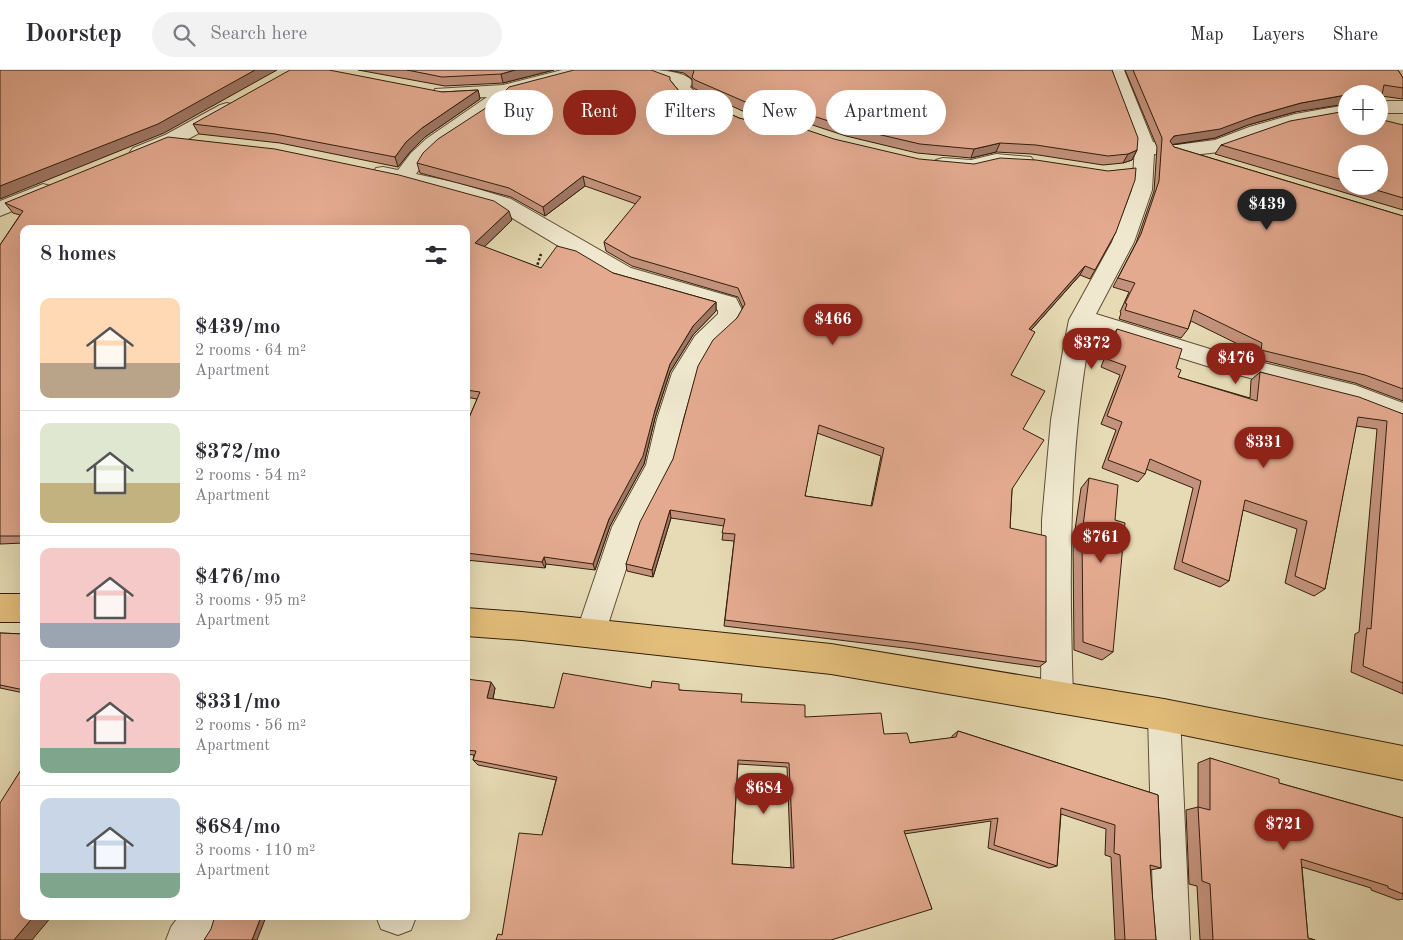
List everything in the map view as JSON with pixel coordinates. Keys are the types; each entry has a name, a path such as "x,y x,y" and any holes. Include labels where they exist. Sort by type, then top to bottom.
{"main road":[{"path":"0,608 20,608"},
{"path":"470,622 591,633 831,659 1164,715 1403,763"}],"street":[{"path":"507,90 583,70"},
{"path":"652,70 684,82 681,88 687,95 738,118"},
{"path":"1057,697 1056,520 1064,420 1082,318 1123,242 1142,190 1138,161 1115,70"},
{"path":"428,90 445,94 485,92"},
{"path":"126,158 172,139 222,112 244,97"},
{"path":"1388,107 1403,107"},
{"path":"404,177 418,157 433,143 485,108"},
{"path":"1138,161 1176,151 1219,146 1302,118 1338,112"},
{"path":"172,139 211,144"},
{"path":"1176,151 1223,165"},
{"path":"927,162 971,166 996,160 1040,162"},
{"path":"366,169 404,177 504,204 623,274 728,304 731,312 727,320 703,342 684,373 670,419 659,466 626,527 591,633"},
{"path":"0,209 61,184"},
{"path":"1082,318 1223,362 1355,394 1403,414"},
{"path":"1164,715 1172,940"},
{"path":"184,940 199,920"}],"path":[{"path":"534,274 540,259 544,226"}],"building":[{"path":"0,70 255,70 158,124 0,186"},
{"path":"290,70 329,70 442,92 478,90 422,128 406,142 395,157 275,134 193,124"},
{"path":"407,70 515,70 501,74 442,77"},
{"path":"574,70 651,70 670,77 670,80 678,90 646,90 646,135 733,135 733,115 743,119 743,135 816,135 816,133 919,159 974,164 1000,158 1036,160 1108,171 1136,168 1135,180 1116,232 1095,270 1085,266 1029,329 1035,332 1011,375 1045,391 1023,429 1044,440 1012,489 1010,528 1046,536 1046,662 917,643 725,620 735,534 722,533 725,519 670,510 652,570 626,564 640,522 673,459 698,366 713,340 737,318 745,304 738,288 631,257 604,242 641,197 583,176 543,207 509,188 417,163 423,153 438,139 485,108 485,135 553,135 553,90 506,90 509,87","holes":["819,425 884,448 872,506 805,496"]},
{"path":"1112,70 1138,138 1137,150 1128,154 1108,156 1036,145 1000,143 974,149 920,144 881,135 946,135 946,90 826,90 826,120 816,117 816,90 743,90 743,101 733,97 733,90 718,90 695,80 692,77 694,71"},
{"path":"1133,70 1398,70 1403,78 1403,88 1388,85 1338,85 1338,96 1301,103 1255,116 1220,129 1174,136 1170,141 1174,147 1403,216 1403,389 1365,375 1261,350 1262,343 1194,310 1188,329 1125,310 1127,304 1125,303 1135,283 1118,278 1141,234 1159,181 1162,138"},
{"path":"1338,112 1338,135 1388,135 1388,121 1403,125 1403,198 1388,194 1388,145 1338,145 1338,179 1221,145 1290,121"},
{"path":"168,137 275,149 399,175 494,201 509,211 475,243 541,268 557,246 576,251 613,273 716,302 693,326 670,364 643,456 609,519 593,564 544,557 542,562 470,553 470,416 480,392 470,391 470,225 20,225 20,536 0,536 0,245 23,211 5,203"},
{"path":"1117,329 1182,349 1176,368 1181,370 1178,377 1257,401 1260,372 1359,397 1403,414 1403,683 1363,666 1367,628 1371,629 1387,421 1358,417 1325,589 1295,576 1307,521 1245,500 1229,581 1182,562 1201,481 1150,459 1145,474 1108,460 1122,422 1107,416 1126,366 1107,359"},
{"path":"1089,478 1118,485 1115,520 1125,523 1113,652 1083,642 1082,534"},
{"path":"0,633 20,634 20,689 0,685"},
{"path":"563,673 651,688 652,681 679,684 679,690 742,694 741,702 805,705 805,717 881,713 884,734 907,733 910,743 956,737 958,731 1158,795 1161,868 1150,865 1156,940 1125,940 1120,855 1114,853 1115,825 1061,808 1057,866 994,845 998,818 904,831 932,909 831,940 496,940 498,934 502,935 519,833 542,835 557,777 473,760 476,751 470,750 470,679 491,682 487,698 554,708","holes":["738,760 789,763 794,868 732,864"]},
{"path":"1210,758 1279,779 1279,783 1403,818 1403,894 1388,888 1388,886 1301,859 1308,938 1315,940 1213,940 1210,884 1202,881 1198,807 1210,810"},
{"path":"20,771 20,920 31,920 14,940 0,940 0,803"},
{"path":"214,920 260,920 252,940 204,940"}]}
